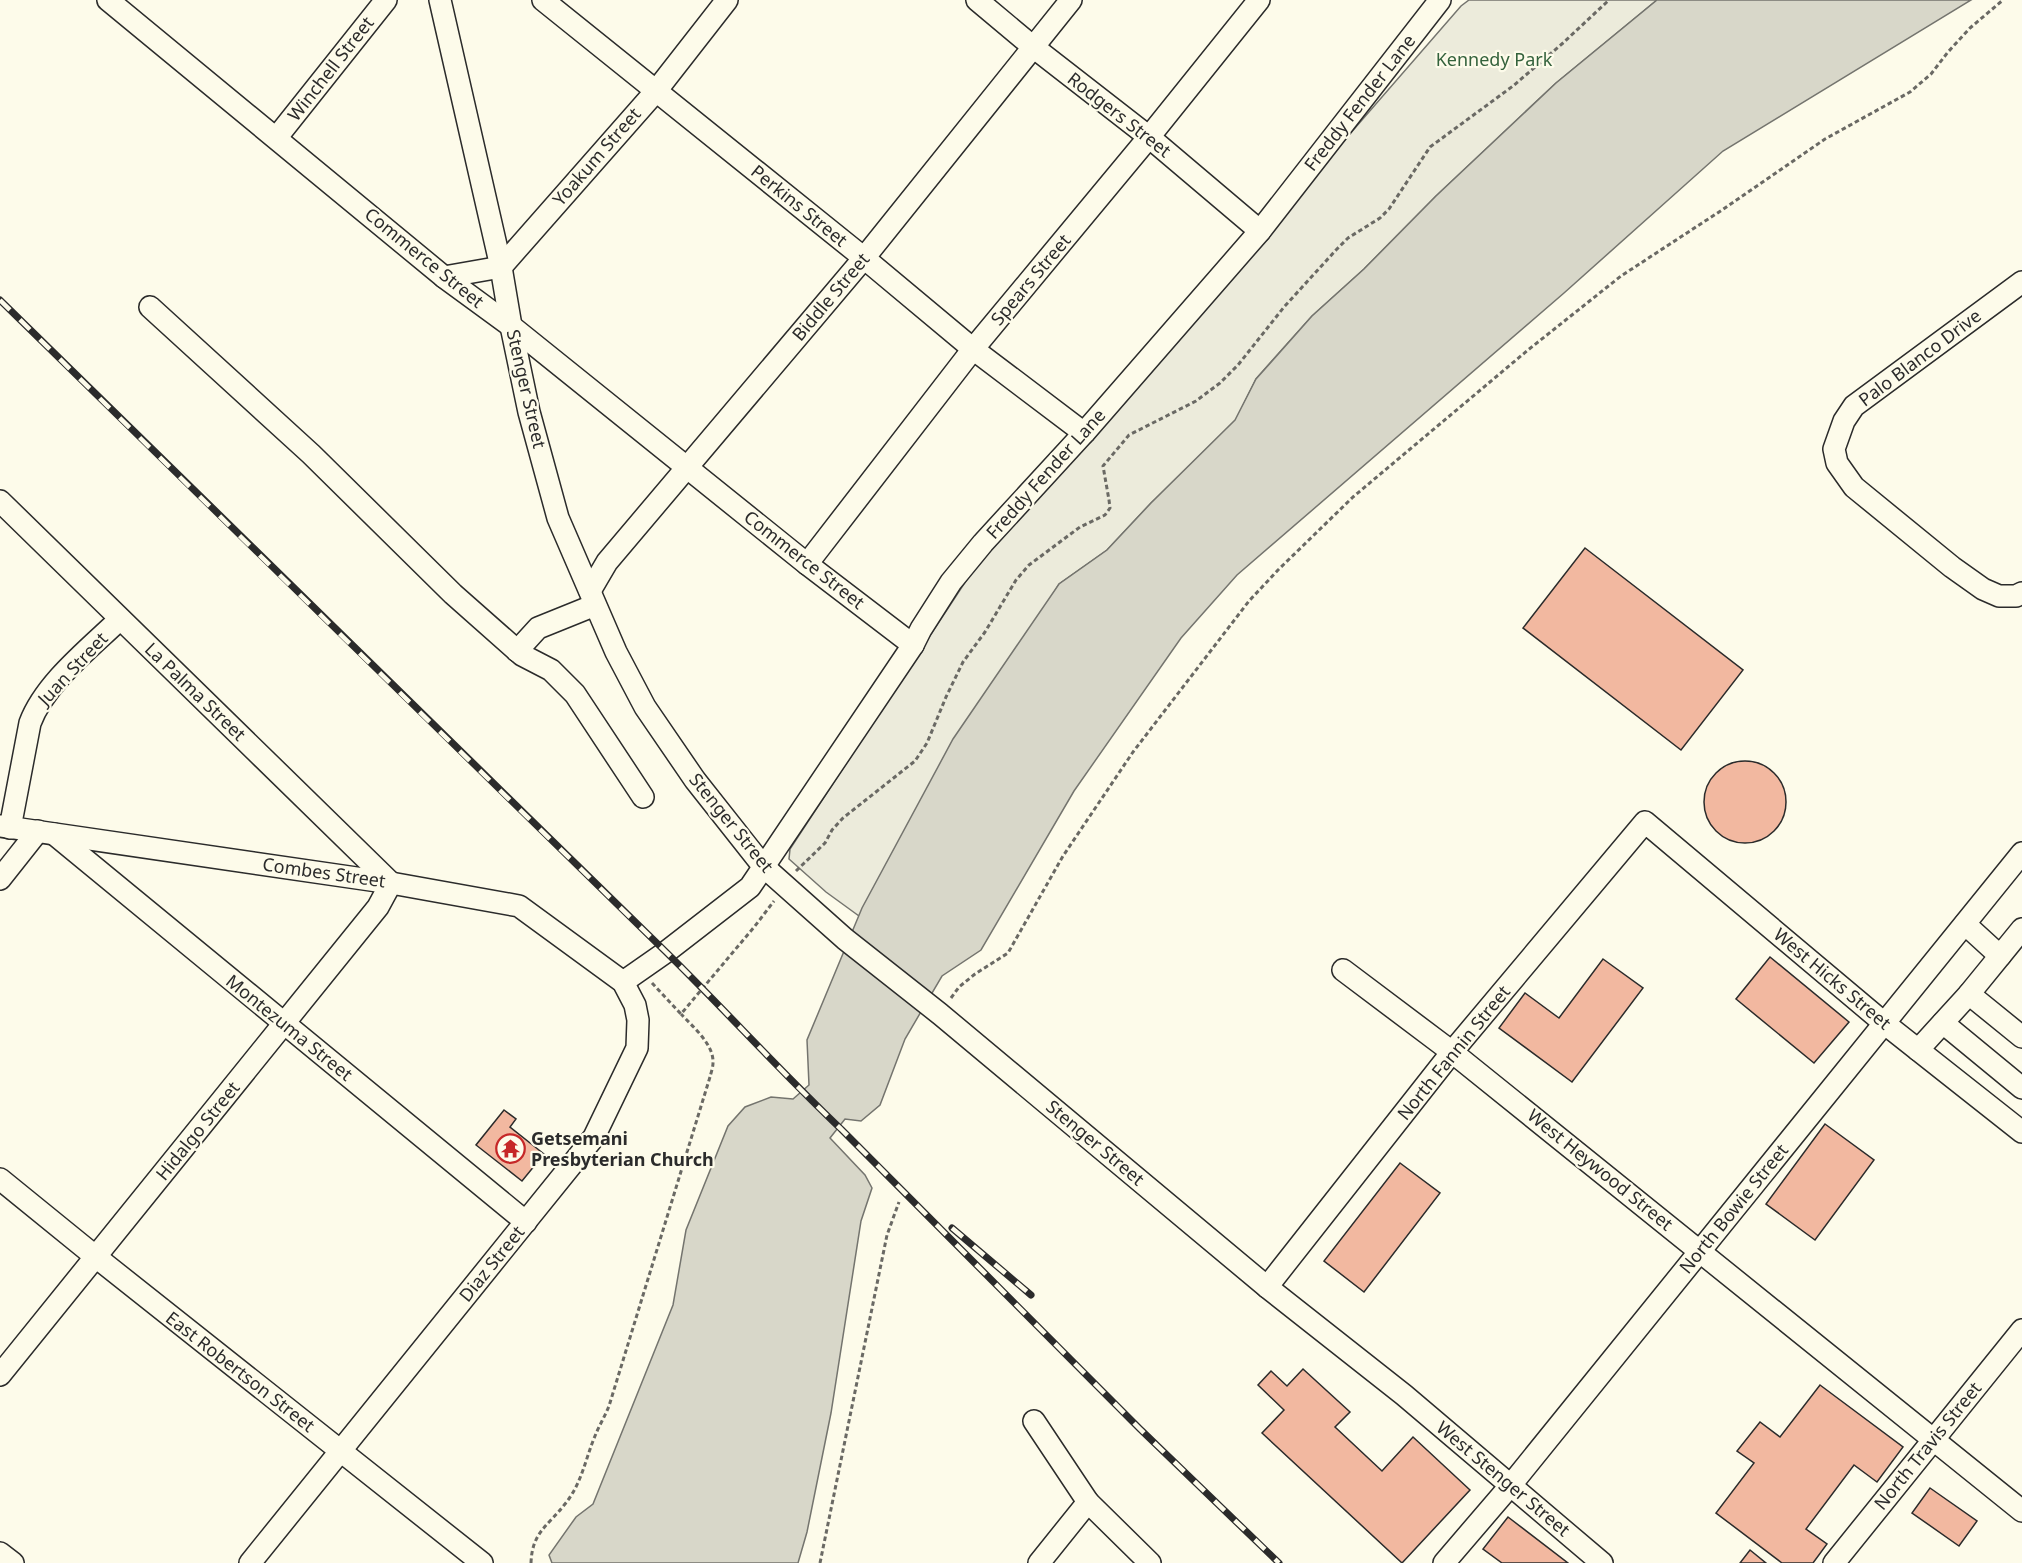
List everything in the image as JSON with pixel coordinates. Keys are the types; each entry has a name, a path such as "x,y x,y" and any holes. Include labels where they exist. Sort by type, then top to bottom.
{"street":[{"name":"Commerce Street","path":"108,0 444,277 511,326 807,564 913,645"},
{"name":"Winchell Street","path":"277,137 386,0"},
{"name":"Stenger Street","path":"440,0 501,267 530,412 558,518 616,652 645,707 695,780 763,866 845,939 940,1014 1267,1287 1404,1395"},
{"name":"Perkins Street","path":"543,0 864,258 973,350 1084,433"},
{"name":"Yoakum Street","path":"501,267 656,91 727,0"},
{"name":"Rodgers Street","path":"977,0 1149,137 1260,231"},
{"name":"Biddle Street","path":"592,598 607,562 864,258 1071,0"},
{"name":"Spears Street","path":"807,564 973,350 1259,0"},
{"path":"1429,4 1436,12 1452,0"},
{"name":"Freddy Fender Lane","path":"640,970 750,887 913,645 951,582 1260,231 1429,4"},
{"path":"444,277 501,267"},
{"name":"Palo Blanco Drive","path":"2022,282 1854,406 1844,421 1834,449 1837,463 1854,487 1952,567 1983,590 1999,596 2016,596 2022,593"},
{"path":"150,307 311,454 453,594 517,651 551,670 575,694 643,797"},
{"name":"La Palma Street","path":"0,501 391,883"},
{"path":"517,651 538,627 592,598"},
{"name":"Juan Street","path":"5,827 34,711 47,691 120,619"},
{"name":"West Hicks Street","path":"1645,822 1884,1023 2022,1132"},
{"name":"North Fannin Street","path":"1267,1287 1452,1052 1645,822"},
{"name":"Combes Street","path":"5,827 391,883 519,906 623,982"},
{"path":"0,879 45,832"},
{"name":"Montezuma Street","path":"45,832 285,1024 526,1222"},
{"name":"North Bowie Street","path":"1444,1563 1510,1486 2022,853"},
{"name":"Hidalgo Street","path":"0,1375 378,907 391,883"},
{"path":"1965,924 2000,956"},
{"path":"1918,1050 1970,994 2022,929"},
{"path":"623,982 640,970"},
{"name":"West Heywood Street","path":"1343,970 1452,1052 2022,1511"},
{"name":"Diaz Street","path":"249,1563 594,1137 637,1048 638,1020 635,1005 623,982"},
{"path":"1970,994 2022,1037"},
{"path":"1943,1023 2022,1088"},
{"name":"East Robertson Street","path":"0,1179 483,1563"},
{"name":"North Travis Street","path":"1834,1563 2022,1330"},
{"name":"West Stenger Street","path":"1404,1395 1602,1563"},
{"path":"1034,1420 1088,1502 1150,1563"},
{"path":"1039,1563 1088,1502"},
{"path":"0,1553 12,1563"}],"path":[{"path":"681,1014 755,926 799,867 825,843 832,830 843,818 915,761 927,743 963,662 985,632 1016,580 1029,565 1080,527 1105,515 1110,508 1103,466 1129,435 1196,401 1220,383 1336,250 1348,238 1380,218 1389,209 1430,147 1513,86 1609,0"},
{"path":"940,1014 959,987 1008,953 1063,856 1094,809 1133,752 1237,616 1278,570 1353,497 1528,350 1621,276 1826,139 1910,92 1931,74 1970,28 2003,0"},
{"path":"531,1563 532,1548 537,1536 580,1483 594,1437 609,1406 714,1061 705,1040 640,970"},
{"path":"820,1563 887,1236 899,1202"}],"green space":[{"name":"Kennedy Park","path":"1469,0 1657,0 1556,83 1436,196 1364,269 1312,316 1256,379 1236,420 1151,503 1107,550 1059,584 859,916 826,892 789,859 790,849 979,561 1461,6"}],"shaded area":[{"path":"1657,0 1971,0 1723,151 1564,293 1237,575 1181,638 1074,791 981,950 942,976 905,1039 880,1105 861,1121 845,1119 830,1138 865,1175 872,1188 861,1221 831,1413 807,1532 798,1563 552,1563 549,1555 576,1517 593,1504 673,1305 686,1230 728,1126 745,1107 771,1097 793,1099 809,1085 807,1040 862,908 953,739 1059,584 1107,550 1235,420 1256,379 1312,316 1364,269 1436,196 1556,83"}],"building":[{"path":"1585,548 1743,670 1681,750 1523,628"},
{"path":"1745,761 1761,764 1774,773 1783,786 1786,802 1783,818 1774,831 1761,840 1745,843 1729,840 1716,831 1707,818 1704,802 1707,786 1716,773 1729,764"},
{"path":"1770,957 1849,1022 1814,1063 1736,999"},
{"path":"1603,959 1643,988 1572,1082 1499,1028 1525,993 1559,1018"},
{"name":"Getsemani Presbyterian Church","path":"504,1110 516,1119 510,1127 544,1154 522,1181 476,1145"},
{"path":"1825,1124 1874,1160 1815,1240 1766,1204"},
{"path":"1400,1163 1440,1193 1364,1292 1324,1261"},
{"path":"1303,1369 1350,1412 1335,1427 1382,1471 1413,1437 1470,1490 1402,1563 1262,1433 1284,1410 1258,1385 1271,1371 1287,1386"},
{"path":"1820,1385 1903,1447 1877,1482 1854,1465 1806,1529 1827,1544 1813,1563 1782,1563 1716,1513 1754,1463 1737,1451 1760,1422 1780,1437"},
{"path":"1930,1488 1977,1521 1959,1546 1912,1513"},
{"path":"1508,1517 1568,1563 1502,1563 1483,1549"},
{"path":"1750,1550 1766,1563 1740,1563"}],"railway":[{"path":"0,300 666,952 1140,1429 1279,1563"},
{"path":"952,1228 1031,1295"}],"place":[{"name":"Getsemani Presbyterian Church","path":"510,1149"}]}
